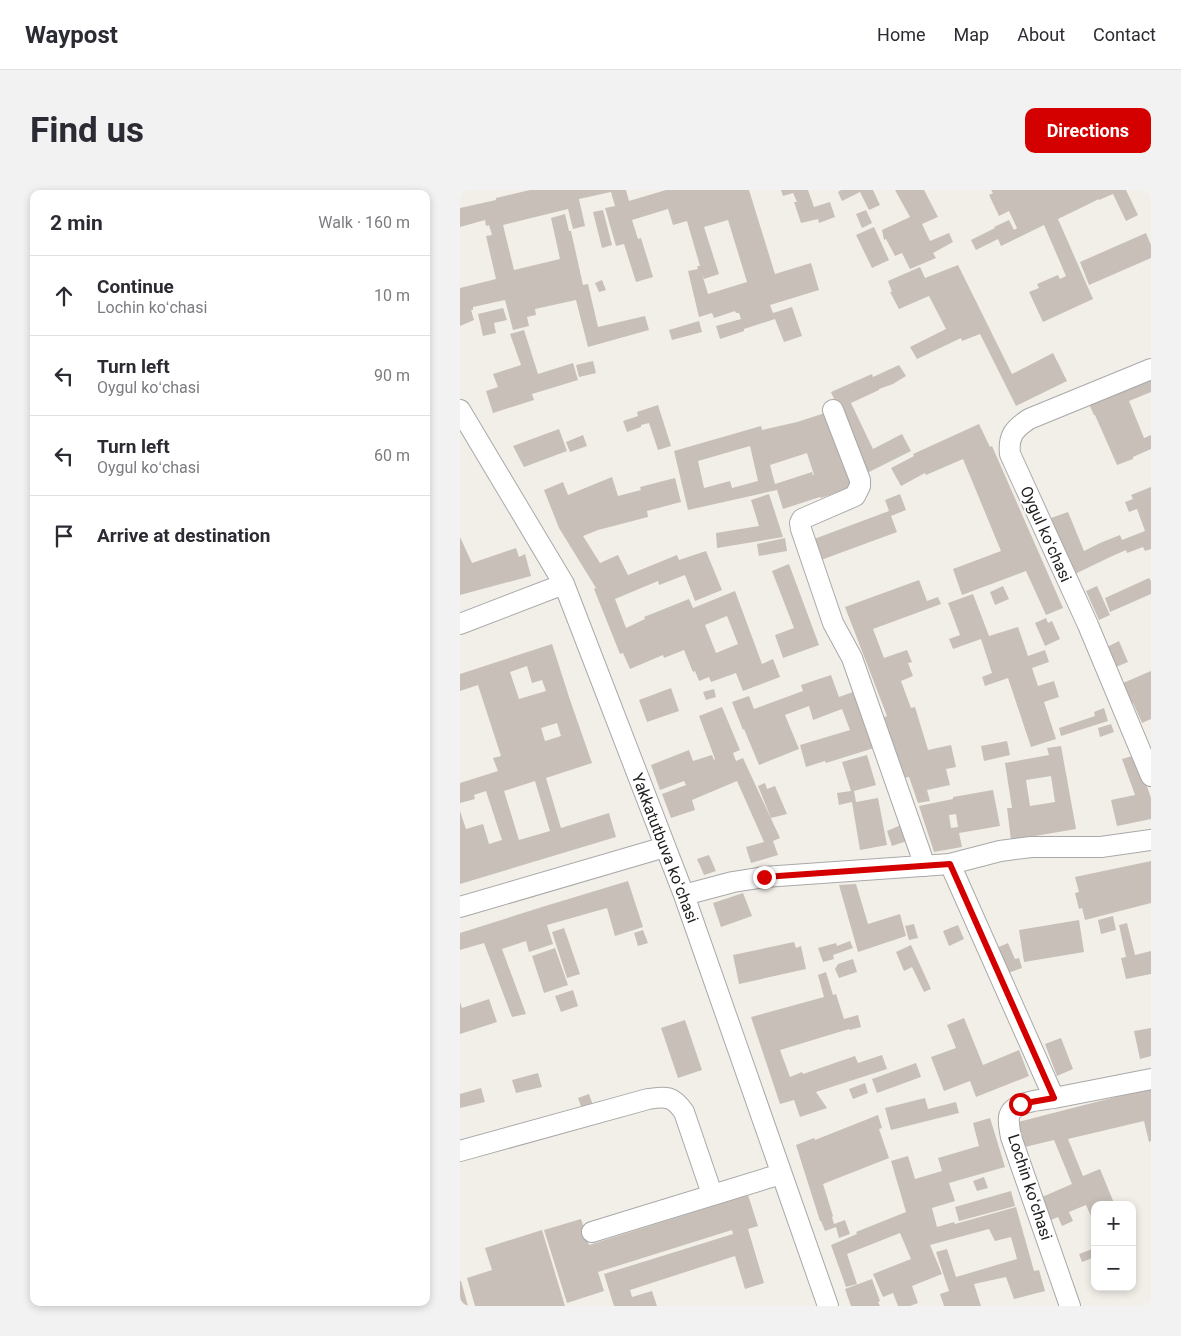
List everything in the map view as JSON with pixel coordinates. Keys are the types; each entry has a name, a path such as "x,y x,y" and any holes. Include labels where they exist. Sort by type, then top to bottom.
{"street":[{"name":"Oygul koʻchasi","path":"1151,369 1029,419 1012,434 1009,444 1010,454 1088,625 1151,776"},
{"name":"Yakkatutbuva koʻchasi","path":"460,410 564,584 684,895 828,1306"},
{"path":"833,410 860,480 860,486 855,496 802,519 800,523 801,529 833,623 852,658 925,866"},
{"path":"460,624 564,584"},
{"path":"684,895 733,882 764,877 950,864 1000,851 1032,847 1101,847 1151,840"},
{"path":"460,907 665,847"},
{"path":"950,864 1054,1098 1151,1079"},
{"path":"460,1151 648,1099 670,1098 678,1103 684,1112 712,1194"},
{"name":"Lochin koʻchasi","path":"1054,1098 1020,1104 1012,1110 1009,1116 1009,1124 1070,1306"},
{"path":"592,1232 781,1174"}],"building":[{"path":"530,190 626,190 629,201 666,190 749,190 775,274 811,263 819,290 770,305 773,313 792,307 802,336 784,342 775,319 720,339 716,326 741,319 739,313 735,311 714,318 712,313 699,317 688,271 698,269 697,266 700,266 687,221 673,225 668,209 632,220 638,239 641,238 653,277 636,282 624,244 616,246 605,208 615,206 611,192 579,199 585,226 573,229 568,209 503,225 514,270 560,259 551,218 565,214 569,231 571,231 583,285 588,284 598,327 645,316 649,330 588,347 576,300 535,309 536,315 527,317 529,326 513,330 505,300 473,307 473,310 471,310 474,320 460,326 460,288 496,279 486,236 492,235 489,225 486,226 485,220 460,227 460,208 496,200 496,198","holes":["728,220 747,282 708,294 702,274 704,279 719,274 704,227"]},
{"path":"781,190 808,190 814,207 830,202 835,217 819,223 818,219 801,223 794,202 797,202 793,193 783,196"},
{"path":"841,190 873,190 880,205 869,210 860,192 842,201 838,192"},
{"path":"895,190 924,190 938,217 922,224 930,241 949,233 953,242 933,253 936,258 910,269 902,253 895,256 886,239 884,240 882,230 910,217"},
{"path":"991,190 1126,190 1138,215 1126,221 1113,194 1058,219 1093,299 1043,322 1029,292 1039,288 1037,284 1058,275 1060,279 1066,276 1044,225 1001,246 998,239 976,250 971,240 994,227 1009,220 1014,230 1017,228 1009,211 999,216 989,195 993,193"},
{"path":"603,210 612,245 602,248 593,212"},
{"path":"866,210 872,223 862,228 856,214"},
{"path":"874,227 889,260 872,268 856,235"},
{"path":"1146,233 1151,245 1151,258 1089,285 1080,262"},
{"path":"958,265 1012,374 1053,353 1067,381 1016,406 980,334 962,341 961,338 917,359 910,347 946,329 929,296 899,309 890,292 892,292 888,281 920,267 925,278"},
{"path":"602,280 606,290 599,292 595,283"},
{"path":"503,308 507,320 494,323 496,333 483,336 478,314"},
{"path":"699,321 702,332 672,340 669,330"},
{"path":"524,330 538,374 573,363 578,380 532,394 534,400 493,413 486,391 498,387 493,374 521,365 510,334"},
{"path":"593,361 596,373 579,377 576,365"},
{"path":"899,365 906,376 851,403 873,449 902,434 911,451 867,473 831,392 872,374 873,377"},
{"path":"1151,376 1151,392 1129,401 1144,438 1151,435 1151,449 1117,465 1088,402"},
{"path":"658,405 671,446 658,450 649,423 627,432 623,421 638,416 637,412"},
{"path":"828,412 853,487 783,509 777,490 688,510 674,451 761,426 762,430","holes":["750,446 758,481 732,488 730,481 704,488 698,461","807,453 814,475 812,472 775,484 770,465"]},
{"path":"979,424 990,447 992,446 1063,608 1046,615 1026,571 962,595 953,569 1001,551 963,459 926,475 925,473 901,486 891,468 914,456 913,454"},
{"path":"559,429 567,451 524,467 513,446"},
{"path":"583,435 587,446 570,452 566,442"},
{"path":"612,477 618,496 641,490 640,487 675,478 681,502 647,511 648,517 598,530 583,536 600,563 618,555 628,575 677,555 679,560 706,551 722,590 695,601 685,575 659,585 658,581 615,599 626,628 645,619 644,617 689,599 693,608 735,591 762,664 773,659 780,677 743,691 736,673 711,682 709,677 699,681 684,650 664,658 663,655 630,669 623,653 620,654 594,589 596,588 559,528 544,490 563,482 568,495","holes":["727,616 738,644 716,653 705,625"]},
{"path":"1151,487 1151,549 1145,551 1143,547 1127,553 1126,550 1073,575 1051,518 1068,512 1084,551 1120,535 1122,540 1145,531 1137,509 1129,512 1125,502 1133,499 1131,495"},
{"path":"769,494 783,537 717,548 716,533 759,526 751,500"},
{"path":"900,494 906,510 891,516 897,532 821,560 814,539 889,511 885,500"},
{"path":"460,537 472,563 516,548 519,557 525,554 531,576 460,595"},
{"path":"785,538 787,551 759,556 757,544"},
{"path":"789,564 819,645 783,658 775,635 794,628 772,571"},
{"path":"1149,578 1151,581 1151,594 1110,612 1105,598"},
{"path":"919,580 927,601 938,597 941,604 873,629 884,658 907,650 912,662 908,663 913,676 901,681 911,708 915,707 928,750 951,745 956,767 946,769 950,785 927,790 930,801 918,803 909,777 904,778 884,717 887,716 845,607"},
{"path":"1003,586 1009,599 995,605 990,592"},
{"path":"1097,586 1110,615 1099,620 1086,591"},
{"path":"973,594 989,636 1018,627 1028,656 1045,650 1049,662 1032,668 1038,686 1054,681 1059,697 1044,702 1056,739 1031,747 1008,678 985,686 982,677 992,673 981,639 953,649 949,639 960,635 948,603"},
{"path":"1046,618 1048,623 1052,621 1060,639 1045,646 1035,623"},
{"path":"1119,641 1128,662 1116,667 1107,647"},
{"path":"552,644 592,763 546,778 561,828 609,813 616,837 460,884 460,811 466,829 483,824 489,844 502,840 486,791 474,795 475,799 460,803 460,783 498,771 493,758 501,756 478,685 460,691 460,674","holes":["527,666 532,683 542,680 546,691 519,699 510,672","557,723 561,736 545,741 541,728","535,781 550,831 519,840 504,791"]},
{"path":"1151,671 1151,719 1142,723 1133,703 1131,704 1123,683"},
{"path":"831,675 839,697 853,692 874,748 826,763 825,761 806,767 800,745 850,730 842,709 813,720 809,706 785,715 799,749 759,765 732,702 749,696 754,709 803,691 801,685"},
{"path":"671,688 679,711 647,722 639,700"},
{"path":"714,689 716,697 706,700 703,692"},
{"path":"722,707 740,750 733,753 736,761 743,758 780,838 773,841 778,855 751,863 746,847 764,842 737,781 692,800 695,810 671,818 662,794 686,785 684,781 660,790 651,765 689,750 693,761 712,755 714,760 699,716"},
{"path":"1104,708 1108,721 1061,736 1059,728 1095,716 1094,712"},
{"path":"1111,724 1114,732 1100,737 1098,728"},
{"path":"1007,741 1010,755 984,761 981,746"},
{"path":"1061,746 1076,829 1011,840 1007,808 1012,808 1005,763 1049,755 1047,748","holes":["1051,776 1055,802 1030,806 1026,780"]},
{"path":"867,755 876,785 854,791 856,802 878,798 887,845 860,850 852,802 839,805 837,793 851,791 842,762"},
{"path":"1136,755 1151,798 1151,819 1117,826 1111,800 1135,795 1122,759"},
{"path":"765,783 767,789 775,786 787,814 771,818 758,786"},
{"path":"993,790 1000,826 959,833 962,847 934,852 919,806 953,799 953,797","holes":["956,814 958,827 951,828 949,815"]},
{"path":"901,825 907,841 892,846 887,831"},
{"path":"709,855 716,871 704,875 697,859"},
{"path":"1151,861 1151,903 1085,920 1082,908 1079,909 1075,893 1079,892 1075,877"},
{"path":"628,881 643,927 615,936 607,908 547,925 553,944 529,952 526,941 502,949 526,1014 512,1017 484,943 460,950 460,933"},
{"path":"856,884 868,924 900,914 906,936 858,952 839,885"},
{"path":"743,893 752,916 721,927 713,903"},
{"path":"1113,916 1116,930 1101,934 1098,920"},
{"path":"1079,920 1084,952 1024,962 1019,930"},
{"path":"1127,923 1135,955 1151,951 1151,974 1126,979 1121,958 1126,957 1119,925"},
{"path":"914,924 918,938 909,940 905,926"},
{"path":"958,925 964,939 949,946 943,931"},
{"path":"564,928 580,974 567,978 552,932"},
{"path":"643,930 648,943 638,946 634,933"},
{"path":"850,941 853,948 833,955 834,959 823,962 818,948 836,943 837,946"},
{"path":"794,942 796,948 801,946 806,969 739,984 733,955"},
{"path":"1008,943 1015,959 1019,958 1022,968 1005,974 994,949"},
{"path":"911,945 931,989 924,992 912,967 904,971 896,952"},
{"path":"555,948 568,985 544,993 532,956"},
{"path":"853,959 857,972 839,978 835,969 838,964"},
{"path":"826,972 833,995 836,994 844,1019 858,1015 861,1027 780,1050 790,1077 855,1056 858,1063 882,1055 887,1069 816,1092 827,1108 800,1117 794,1100 780,1104 751,1017 824,997 818,975"},
{"path":"573,990 578,1006 561,1012 555,996"},
{"path":"489,999 497,1022 460,1034 460,1002 462,1008"},
{"path":"964,1018 983,1065 1019,1050 1029,1076 976,1097 970,1081 944,1091 931,1057 956,1048 947,1025"},
{"path":"685,1020 702,1070 678,1078 661,1028"},
{"path":"1151,1028 1151,1056 1140,1059 1134,1031"},
{"path":"1061,1038 1073,1069 1057,1076 1045,1044"},
{"path":"916,1063 921,1077 877,1093 872,1079"},
{"path":"538,1073 542,1087 516,1093 512,1080"},
{"path":"865,1083 868,1093 853,1099 849,1089"},
{"path":"481,1088 485,1102 460,1108 460,1094"},
{"path":"1151,1088 1151,1141 1149,1142 1144,1121 1068,1139 1083,1176 1100,1169 1113,1201 1091,1201 1091,1216 1086,1205 1069,1212 1073,1221 1062,1226 1058,1217 1051,1220 1042,1197 1072,1184 1054,1140 1025,1147 1018,1122"},
{"path":"589,1094 593,1105 582,1109 578,1098"},
{"path":"925,1098 928,1109 956,1102 959,1113 891,1130 885,1108"},
{"path":"878,1115 882,1128 879,1129 889,1158 823,1184 834,1224 845,1220 850,1234 839,1238 836,1227 825,1231 820,1221 796,1145 814,1138 815,1140"},
{"path":"990,1118 1005,1167 949,1183 955,1201 932,1208 937,1227 954,1222 955,1224 1016,1207 1034,1271 1039,1270 1045,1291 1014,1299 1006,1277 974,1284 981,1306 944,1306 940,1294 949,1291 936,1252 947,1249 956,1277 1017,1259 1011,1237 995,1241 989,1229 930,1245 942,1274 912,1286 918,1303 910,1306 898,1306 893,1293 883,1297 873,1274 911,1259 900,1233 847,1254 857,1284 846,1287 831,1245 857,1234 856,1232 906,1212 891,1161 908,1156 915,1179 942,1171 938,1158 979,1146 973,1123"},
{"path":"984,1177 988,1188 977,1191 973,1181"},
{"path":"1011,1191 1015,1206 959,1221 955,1207"},
{"path":"748,1195 758,1226 748,1229 764,1283 745,1289 735,1256 630,1290 632,1297 652,1291 657,1306 614,1306 604,1274 733,1234 732,1230 598,1272 604,1291 567,1303 544,1230 581,1219 589,1245"},
{"path":"542,1230 565,1306 475,1306 467,1278 492,1270 485,1248"},
{"path":"1091,1250 1091,1259 1082,1262 1079,1254"},
{"path":"872,1279 880,1306 851,1306 845,1289"},
{"path":"461,1281 468,1306 460,1306"}],"route":[{"path":"764,877 950,864 1054,1098 1020,1104"}]}
